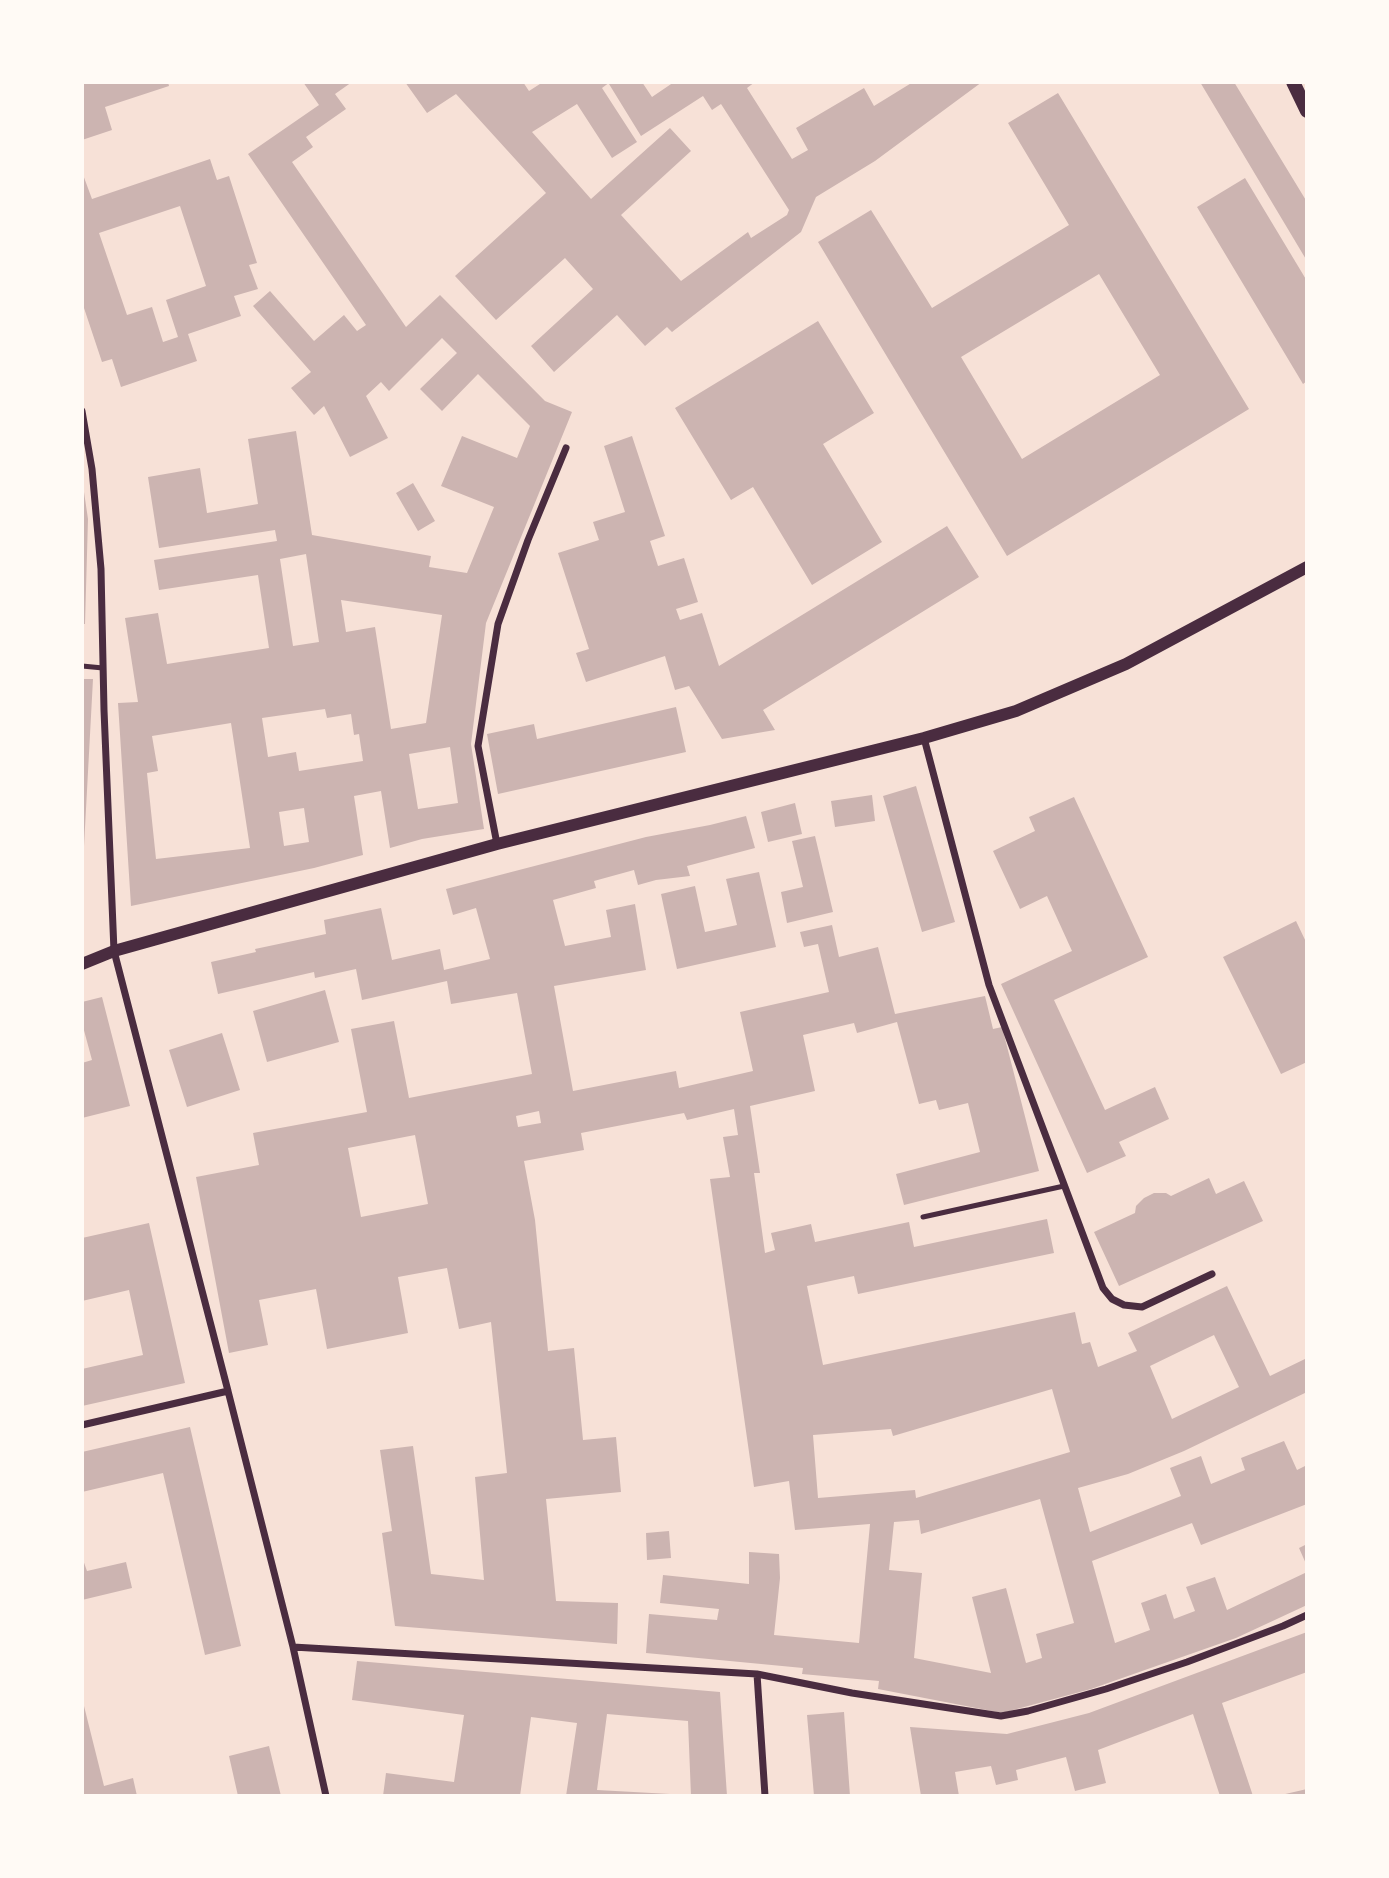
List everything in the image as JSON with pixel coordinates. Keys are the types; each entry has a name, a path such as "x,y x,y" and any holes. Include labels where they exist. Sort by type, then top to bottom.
{"main road":[{"path":"1293,82 1307,111"}],"street":[{"path":"82,411 92,469 101,569 114,951 293,1647 326,1796"},
{"path":"497,845 478,746 498,624 528,540 566,448"},
{"path":"82,964 114,951 497,845 924,738 1016,711 1126,664 1307,567"},
{"path":"924,738 989,985 1103,1288 1112,1299 1124,1306 1142,1307 1212,1274"},
{"path":"82,1425 228,1391"},
{"path":"293,1647 757,1674 852,1693 1001,1716 1028,1712 1106,1689 1187,1662 1307,1615"},
{"path":"757,1674 765,1796"}],"lane":[{"path":"82,667 103,668"},
{"path":"923,1217 1064,1186"}],"building":[{"path":"168,82 169,86 105,107 112,130 82,140 82,84"},
{"path":"303,82 352,82 335,94 346,109 306,137 313,147 292,162 406,327 440,295 545,401 572,412 486,623 471,744 484,829 422,839 390,848 381,791 354,796 363,855 314,868 131,906 118,703 138,702 125,618 158,613 167,664 269,648 258,575 159,590 154,560 277,541 275,530 159,548 148,477 200,468 207,513 258,504 248,439 296,431 312,535 431,556 429,567 467,573 494,507 441,486 462,436 517,458 530,426 478,374 442,411 420,389 457,353 442,338 389,391 381,382 366,396 388,438 350,457 324,406 314,415 291,388 311,372 253,306 270,291 314,341 344,315 357,331 366,325 248,154 319,105","holes":["306,554 319,642 293,646 280,559","341,600 442,615 426,723 391,729 375,627 346,632","325,709 327,718 351,714 354,735 359,734 363,761 299,771 296,752 268,757 262,718","231,723 250,848 156,859 147,773 158,771 152,736","450,747 458,803 418,809 409,754","304,808 309,842 284,846 279,812"]},
{"path":"405,82 523,82 529,91 543,82 610,82 602,88 637,142 612,158 577,104 532,132 591,199 670,128 691,151 621,215 681,281 748,232 751,238 787,215 789,210 721,104 712,110 703,96 641,136 609,84 642,82 652,97 674,82 755,82 747,88 792,159 808,150 796,128 864,88 874,106 913,82 982,82 875,161 816,197 801,232 672,332 667,327 645,346 617,315 554,372 531,346 593,289 565,258 496,320 455,276 546,193 456,94 427,113"},
{"path":"1200,82 1234,82 1307,202 1307,261"},
{"path":"1058,93 1249,409 1007,556 818,242 871,210 932,308 1069,225 1008,123","holes":["1099,274 1160,375 1022,459 961,357"]},
{"path":"210,159 217,180 229,176 257,263 249,265 258,289 234,296 241,316 188,334 197,361 121,387 112,359 102,362 82,302 82,172 92,199","holes":["180,206 206,286 166,300 178,337 163,342 152,307 127,315 99,233"]},
{"path":"1245,178 1307,281 1307,381 1303,384 1197,207"},
{"path":"818,321 874,413 823,444 882,542 812,585 753,487 731,500 675,408"},
{"path":"632,436 665,536 650,541 658,566 684,558 698,602 676,609 680,620 702,613 719,666 947,526 979,577 763,710 775,730 722,739 689,686 675,690 665,656 586,682 576,653 589,649 558,553 599,540 593,522 625,512 604,446"},
{"path":"413,483 435,521 418,531 396,493"},
{"path":"82,492 88,519 85,624 82,624"},
{"path":"82,679 93,679 84,846 82,846"},
{"path":"676,707 686,752 498,794 487,734 534,724 537,739"},
{"path":"916,786 955,922 922,932 883,796"},
{"path":"872,795 875,821 835,827 831,801"},
{"path":"1074,797 1148,957 1054,1000 1105,1110 1155,1087 1169,1119 1119,1142 1126,1156 1087,1173 1001,984 1072,951 1047,896 1020,909 993,851 1035,831 1029,817"},
{"path":"795,803 802,834 768,842 761,812"},
{"path":"746,816 755,848 687,866 690,876 638,885 634,870 594,881 596,888 553,900 565,946 611,937 606,910 635,904 646,970 554,986 573,1091 676,1071 679,1088 753,1071 740,1012 829,992 818,944 804,947 800,932 832,925 839,957 878,947 895,1014 985,996 993,1029 1002,1027 1039,1171 904,1205 896,1174 980,1152 968,1103 939,1110 936,1100 919,1104 897,1022 857,1033 854,1023 803,1035 815,1091 750,1106 760,1173 754,1173 765,1253 775,1250 771,1233 811,1224 815,1242 909,1222 914,1247 1047,1219 1054,1253 858,1294 854,1276 807,1286 823,1365 1075,1312 1082,1344 1090,1342 1098,1367 1137,1351 1128,1333 1227,1286 1270,1376 1307,1358 1307,1392 1184,1451 1128,1474 1078,1488 1090,1532 1181,1496 1170,1468 1201,1456 1211,1484 1245,1470 1241,1458 1284,1441 1297,1470 1307,1465 1307,1504 1201,1545 1192,1523 1092,1561 1115,1643 1150,1630 1141,1603 1166,1594 1174,1619 1195,1611 1186,1587 1215,1577 1227,1610 1307,1572 1307,1605 1236,1638 1091,1689 1002,1713 878,1689 879,1681 802,1674 803,1668 646,1653 649,1614 717,1620 719,1609 660,1603 663,1575 749,1584 749,1552 779,1554 780,1578 774,1635 859,1643 870,1524 795,1530 789,1481 754,1487 710,1179 730,1177 723,1137 738,1135 734,1109 687,1120 684,1113 581,1133 584,1150 524,1161 535,1220 548,1351 574,1348 583,1440 616,1437 621,1492 546,1499 556,1601 618,1603 617,1644 395,1626 382,1533 392,1531 380,1450 413,1446 431,1574 484,1580 475,1477 507,1473 491,1322 459,1329 447,1268 398,1277 408,1333 327,1349 316,1289 259,1300 268,1345 229,1353 196,1177 259,1165 253,1133 367,1112 351,1029 394,1021 409,1098 532,1074 517,993 451,1004 447,981 362,1000 356,969 315,978 314,972 218,994 211,962 256,952 255,949 326,934 324,920 381,908 392,960 440,949 444,970 490,959 476,908 453,915 446,889 646,837","holes":["539,1111 541,1123 518,1127 516,1116","415,1135 428,1204 361,1217 348,1148","1214,1335 1239,1387 1172,1419 1150,1366","1052,1389 1070,1452 916,1498 915,1490 818,1498 813,1435 891,1429 893,1436","1040,1499 1074,1623 1036,1634 1042,1658 1026,1663 1006,1588 972,1597 991,1673 914,1658 922,1573 889,1570 894,1522 919,1520 921,1534"]},
{"path":"815,836 833,912 787,923 781,892 803,887 792,841"},
{"path":"759,872 776,947 677,969 661,894 695,886 705,932 737,925 726,879"},
{"path":"1296,921 1307,944 1307,1062 1281,1074 1223,957"},
{"path":"325,990 339,1042 267,1062 253,1011"},
{"path":"102,997 130,1106 82,1118 82,1063 92,1060 82,1023 82,1002"},
{"path":"222,1033 240,1090 187,1107 169,1050"},
{"path":"1209,1178 1216,1194 1244,1181 1263,1221 1119,1286 1094,1232 1135,1213 1136,1206 1154,1193 1171,1196"},
{"path":"149,1223 185,1383 82,1406 82,1369 143,1355 129,1290 82,1301 82,1238"},
{"path":"190,1427 241,1646 205,1655 163,1473 82,1492 82,1452"},
{"path":"669,1531 671,1558 647,1560 646,1533"},
{"path":"1307,1544 1307,1566 1299,1548"},
{"path":"82,1557 87,1571 126,1562 132,1588 82,1600"},
{"path":"1307,1632 1307,1672 1222,1703 1253,1796 1220,1796 1193,1714 1098,1750 1106,1783 1075,1791 1066,1757 1016,1770 1018,1780 996,1785 991,1766 955,1772 959,1796 921,1796 910,1727 1007,1734 1089,1713"},
{"path":"357,1661 720,1692 727,1796 691,1796 688,1721 607,1714 597,1790 670,1796 566,1796 577,1723 531,1717 520,1796 383,1796 386,1773 454,1782 464,1715 352,1700"},
{"path":"82,1698 104,1786 133,1778 137,1796 82,1796"},
{"path":"844,1712 850,1796 814,1796 807,1715"},
{"path":"269,1746 281,1796 238,1796 229,1756"},
{"path":"1307,1789 1307,1796 1281,1796 1281,1795"}]}
